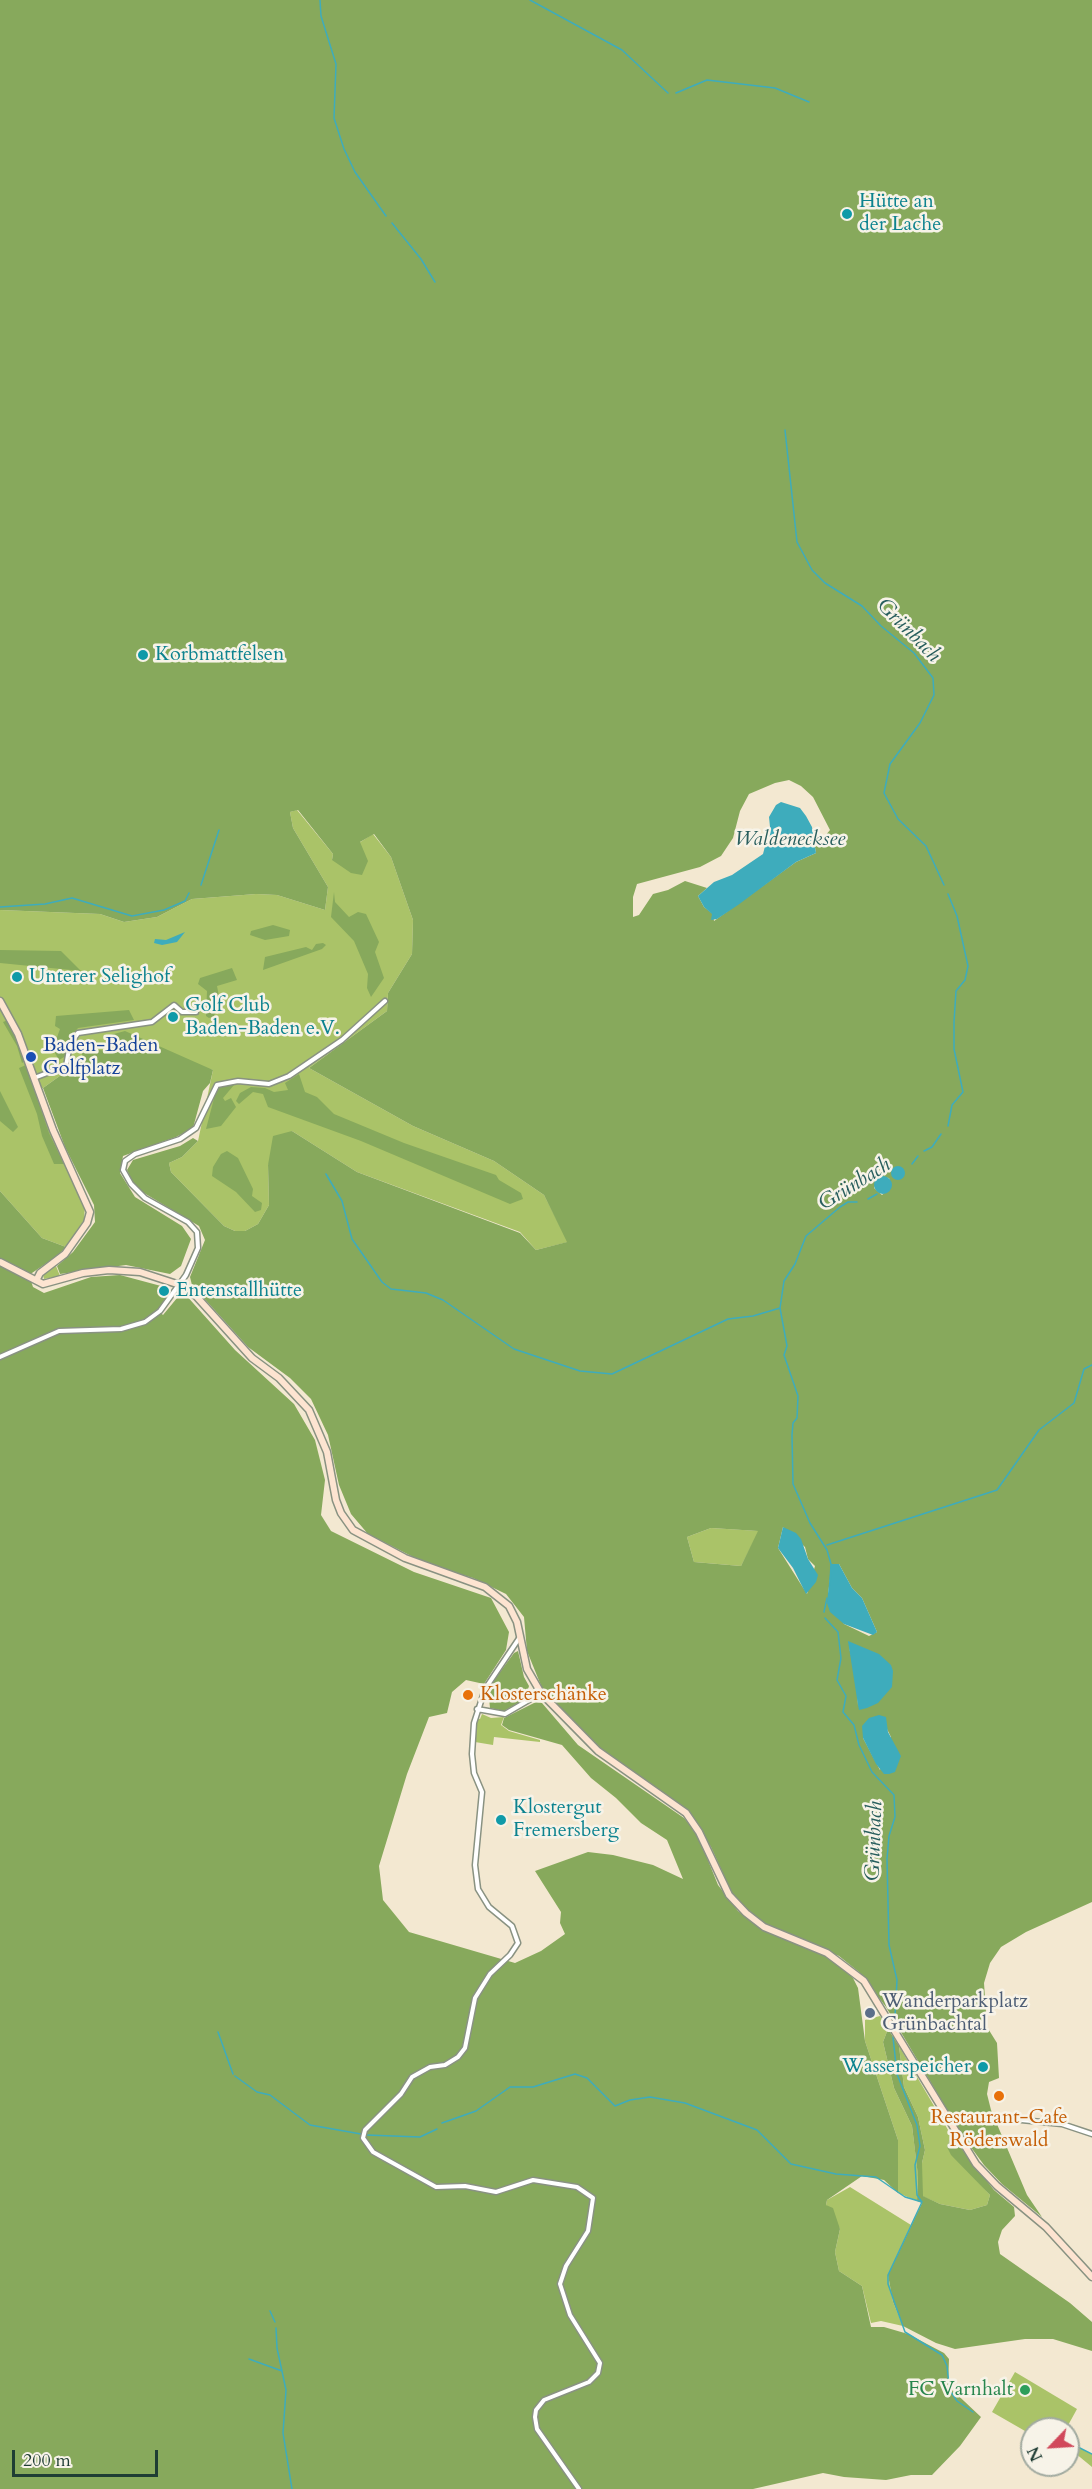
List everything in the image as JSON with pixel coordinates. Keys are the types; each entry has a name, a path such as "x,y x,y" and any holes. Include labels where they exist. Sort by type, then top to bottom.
{"main road":[{"path":"0,1001 18,1034 53,1130 90,1212 87,1223 65,1254 40,1273 37,1280"},
{"path":"0,1262 40,1283 48,1284 82,1273 109,1270 140,1272 180,1285 196,1296 252,1358 301,1400 318,1428 327,1452 336,1500 341,1514 353,1530 405,1558 485,1587 509,1606 517,1622 527,1669 542,1693 598,1751 686,1814 699,1832 729,1895 746,1913 764,1927 827,1953 850,1968 864,1981 884,2010 938,2105 976,2164 997,2186 1046,2227 1092,2277"}],"street":[{"path":"0,1357 59,1331 121,1329 145,1322 160,1311 180,1285 198,1248 197,1232 188,1222 146,1198 131,1184 123,1170 125,1161 135,1154 180,1139 196,1128 217,1085 238,1081 269,1084 289,1076 350,1034 385,1001"},
{"path":"34,1078 66,1066 70,1044 78,1033 152,1022 174,1005 182,1012 196,1012"},
{"path":"520,1637 494,1673 477,1709 472,1754 474,1773 482,1792 475,1865 478,1889 485,1902 512,1926 518,1943 510,1955 490,1974 476,1998 465,2048 458,2057 445,2065 430,2067 412,2077 401,2094 365,2130 363,2138 373,2152 436,2187 465,2186 496,2192 533,2180 577,2187 593,2198 588,2231 566,2266 560,2284 570,2315 600,2363 598,2373 589,2382 544,2400 536,2410 535,2417 537,2429 579,2489"},
{"path":"477,1709 505,1714 542,1693"},
{"path":"1000,2118 1062,2124 1092,2134"}],"green space":[{"path":"0,0 1092,0 1092,1902 1026,1932 1001,1947 990,1963 984,1983 987,2027 997,2043 999,2078 989,2082 987,2094 991,2110 1027,2195 1042,2217 1002,2184 984,2165 962,2135 886,2007 859,1972 839,1956 767,1926 748,1911 732,1893 711,1847 689,1812 633,1775 601,1749 559,1709 542,1688 527,1651 524,1617 506,1594 473,1578 429,1565 368,1534 351,1514 339,1485 328,1435 311,1399 290,1378 248,1347 192,1285 190,1277 205,1240 199,1226 144,1193 132,1181 127,1170 133,1160 180,1146 193,1138 198,1141 182,1157 169,1163 171,1172 224,1226 235,1231 245,1231 258,1224 269,1205 268,1165 273,1136 292,1131 357,1172 520,1233 536,1250 567,1242 544,1195 494,1161 413,1126 309,1068 387,1011 388,993 412,954 413,920 391,857 374,834 360,842 368,861 362,875 351,873 332,860 333,854 298,810 290,812 293,828 328,887 325,910 277,895 256,894 192,899 157,917 124,922 100,914 0,910","holes":["789,780 801,786 813,797 830,830 825,836 814,841 816,853 796,862 714,921 713,914 704,907 698,896 707,888 685,881 668,890 653,894 639,915 633,917 633,897 637,884 700,867 721,856 733,838 740,811 749,794","879,1177 889,1178 890,1188 882,1195 874,1188","783,1527 805,1547 808,1559 815,1566 807,1594 778,1548","711,1528 758,1531 741,1566 694,1562 687,1537","832,1564 839,1564 852,1588 862,1598 877,1632 869,1636 844,1624 828,1594","849,1647 867,1708 858,1705 856,1676","886,1717 886,1727 891,1737 880,1770 863,1738"]},
{"name":"Golf Club Baden-Baden e.V.","path":"297,810 333,854 332,860 373,834 391,857 413,920 412,954 388,993 387,1011 309,1068 413,1126 494,1161 544,1195 568,1242 536,1250 520,1232 357,1172 292,1131 268,1165 269,1205 258,1224 245,1231 235,1231 224,1226 171,1172 169,1163 182,1157 198,1141 213,1070 108,1051 82,1060 43,1088 35,1088 61,1156 85,1206 84,1220 66,1247 42,1238 0,1191 0,910 100,914 124,922 157,917 192,899 256,894 277,895 325,910 328,887 293,828 290,812"},
{"path":"334,892 335,902 349,917 358,912 366,914 379,942 375,952 384,978 371,997 367,988 368,974 354,941 331,917"},
{"path":"273,925 290,930 289,936 265,940 250,935 251,931"},
{"path":"316,944 326,945 322,949 263,970 265,957 306,947 312,950"},
{"path":"0,950 61,951 81,971 0,963"},
{"path":"232,968 237,980 217,986 220,1002 214,1016 209,1018 206,1016 207,991 198,984 200,978"},
{"path":"129,1010 134,1020 78,1028 64,1046 66,1056 59,1060 50,1044 56,1040 60,1029 55,1026 56,1016"},
{"path":"8,1020 25,1061 22,1063 17,1046 3,1022"},
{"path":"125,1031 213,1070 210,1083 203,1091 193,1128 176,1137 123,1156 120,1173 135,1197 182,1226 191,1239 181,1266 170,1274 126,1265 60,1274 57,1266 73,1252 95,1222 94,1205 65,1147 43,1088 82,1060 82,1048 108,1051 110,1035"},
{"path":"26,1065 49,1133 64,1164 54,1164 42,1136 37,1114 19,1068"},
{"path":"299,1074 305,1092 317,1097 334,1114 404,1143 496,1175 499,1180 521,1193 523,1199 510,1204 361,1141 268,1107 263,1094 253,1092 239,1104 236,1101 240,1093 251,1087 265,1088 274,1092 288,1090 285,1083"},
{"path":"230,1083 234,1085 223,1098 225,1101 231,1098 236,1107 221,1126 206,1129 217,1087"},
{"path":"0,1091 18,1127 13,1132 0,1121"},
{"path":"227,1151 238,1158 253,1189 252,1196 262,1203 261,1210 255,1212 236,1192 212,1176 213,1167 221,1154"},
{"path":"0,1191 42,1238 66,1247 29,1275 33,1287 44,1293 91,1277 120,1275 161,1286 161,1291 167,1297 158,1310 163,1315 182,1292 185,1294 235,1350 294,1404 315,1440 325,1480 321,1515 331,1531 414,1572 491,1598 509,1632 506,1650 484,1684 466,1680 452,1692 447,1713 429,1717 407,1774 379,1866 383,1900 409,1932 515,1963 541,1951 565,1934 560,1923 561,1912 535,1871 588,1852 613,1855 653,1865 683,1879 667,1840 641,1823 616,1798 591,1778 562,1745 509,1730 502,1725 504,1718 536,1702 542,1703 578,1745 684,1818 697,1833 718,1885 738,1911 764,1931 832,1959 853,1978 858,1988 865,2041 898,2140 898,2193 884,2180 862,2176 827,2200 826,2205 833,2208 840,2229 835,2252 839,2271 862,2286 871,2327 884,2327 908,2334 944,2353 949,2359 948,2386 981,2417 960,2446 932,2475 911,2475 886,2480 823,2473 753,2489 0,2489"},
{"path":"56,1266 60,1276 44,1279 43,1275"},
{"path":"711,1528 759,1531 741,1566 694,1562 687,1537"},
{"path":"518,1651 524,1677 529,1686 525,1699 504,1711 490,1708 492,1683 514,1653"},
{"path":"482,1714 491,1718 504,1717 501,1725 509,1731 540,1740 540,1742 494,1737 493,1745 475,1742 477,1718 480,1719"},
{"path":"880,2016 888,2029 883,2042 894,2088 912,2126 918,2175 917,2201 898,2193 898,2140 865,2041 865,2020"},
{"path":"888,2029 899,2046 904,2087 918,2117 925,2150 922,2163 923,2196 940,2204 970,2210 987,2205 990,2195 951,2155 947,2147 951,2135 994,2190 1014,2207 1015,2216 1002,2230 998,2242 1000,2254 1070,2303 1092,2322 1092,2351 1053,2339 1025,2339 955,2349 936,2343 903,2326 893,2302 888,2275 922,2203 917,2201 918,2176 912,2126 894,2088 883,2042"},
{"path":"899,2046 951,2135 947,2147 990,2195 987,2205 970,2210 940,2204 922,2196 922,2163 925,2150 918,2117 904,2087"},
{"path":"850,2187 911,2225 888,2275 893,2302 903,2326 881,2321 871,2323 862,2286 839,2271 835,2252 840,2229 826,2205 827,2200"},
{"name":"FC Varnhalt","path":"1015,2372 1077,2409 1073,2417 1020,2417 1020,2428 992,2412"},
{"path":"1080,2448 1092,2454 1092,2467 1080,2457"}],"water":[{"name":"Waldenecksee","path":"781,802 800,808 806,816 812,827 816,853 796,862 738,905 717,919 711,920 712,914 704,907 698,896 714,882 732,875 763,854 770,827 769,817 776,805"},
{"path":"185,932 177,942 162,945 154,943 155,939 166,940"},
{"path":"898,1166 903,1168 905,1173 903,1178 898,1180 893,1178 891,1173 893,1168"},
{"path":"883,1176 889,1179 892,1185 889,1191 883,1194 877,1191 874,1185 877,1179"},
{"path":"783,1527 796,1533 801,1539 808,1559 818,1575 816,1582 806,1594 793,1568 778,1548"},
{"path":"831,1564 839,1564 852,1588 862,1598 877,1632 873,1635 844,1624 830,1612 827,1603"},
{"path":"848,1641 879,1654 891,1665 893,1671 892,1687 878,1703 859,1710 858,1705"},
{"path":"879,1715 886,1717 888,1732 901,1756 895,1772 889,1774 884,1774 876,1764 863,1738 862,1726 869,1718"}],"waterway":[{"path":"320,0 321,16 336,64 334,118 344,149 355,172 386,216"},
{"path":"530,0 622,50 668,93"},
{"path":"676,93 707,80 775,88 809,102"},
{"path":"392,223 421,259 435,282"},
{"name":"Grünbach","path":"785,430 797,542 812,570 825,583 862,606 881,626 914,653 933,678 934,695 920,723 890,764 884,793 898,819 926,846 944,885"},
{"path":"201,885 219,830"},
{"path":"0,907 45,904 72,898 132,916 164,910 185,901 189,893"},
{"name":"Grünbach","path":"948,894 957,916 968,966 965,980 956,991 954,1022 954,1049 963,1092 952,1105 948,1126"},
{"name":"Grünbach","path":"924,1151 932,1147 941,1134"},
{"name":"Grünbach","path":"912,1164 918,1156"},
{"path":"326,1174 342,1201 352,1239 382,1282 391,1289 426,1293 443,1300 514,1349 580,1371 612,1374 728,1319 753,1316 780,1308"},
{"name":"Grünbach","path":"868,1199 877,1194"},
{"name":"Grünbach","path":"830,1585 831,1564 827,1550 810,1523 793,1484 792,1435 793,1423 797,1418 798,1396 784,1355 787,1346 780,1308 784,1281 795,1264 806,1236 840,1207 848,1202 857,1202"},
{"path":"827,1545 997,1490 1039,1430 1074,1403 1084,1369 1092,1365"},
{"name":"Grünbach","path":"824,1612 827,1598"},
{"name":"Grünbach","path":"825,1618 838,1632 841,1658 837,1680 846,1696 843,1712 854,1725 859,1745 872,1772 894,1795 895,1817 889,1836 887,1859 889,1945 897,1980 895,2016"},
{"path":"218,2032 233,2074"},
{"name":"Grünbach","path":"893,2037 897,2074 917,2125 920,2146 915,2165 917,2195 922,2202 888,2275 888,2284 905,2332 942,2355 947,2366 949,2385"},
{"path":"442,2123 476,2111 510,2087 533,2087 575,2074 587,2078 615,2106 630,2100 650,2097 685,2103 757,2130 791,2164 836,2174 876,2177 905,2197 922,2202"},
{"path":"235,2076 257,2092 270,2095 310,2125 361,2134"},
{"path":"366,2135 420,2137 437,2129"},
{"path":"270,2311 275,2322"},
{"path":"276,2328 277,2348 286,2390 283,2433 292,2489"},
{"path":"249,2359 282,2371"},
{"name":"Grünbach","path":"949,2389 957,2401 973,2412"},
{"name":"Grünbach","path":"1080,2448 1092,2454"}],"place":[{"name":"Hütte an der Lache","path":"847,214"},
{"name":"Korbmattfelsen","path":"143,655"},
{"name":"Unterer Selighof","path":"17,977"},
{"name":"Golf Club Baden-Baden e.V.","path":"173,1017"},
{"name":"Baden-Baden Golfplatz","path":"31,1057"},
{"name":"Entenstallhütte","path":"164,1291"},
{"name":"Klosterschänke","path":"468,1695"},
{"name":"Klostergut Fremersberg","path":"501,1820"},
{"name":"Wanderparkplatz Grünbachtal","path":"870,2013"},
{"name":"Wasserspeicher","path":"983,2067"},
{"name":"Restaurant-Cafe Röderswald","path":"999,2096"},
{"name":"FC Varnhalt","path":"1025,2390"}]}
